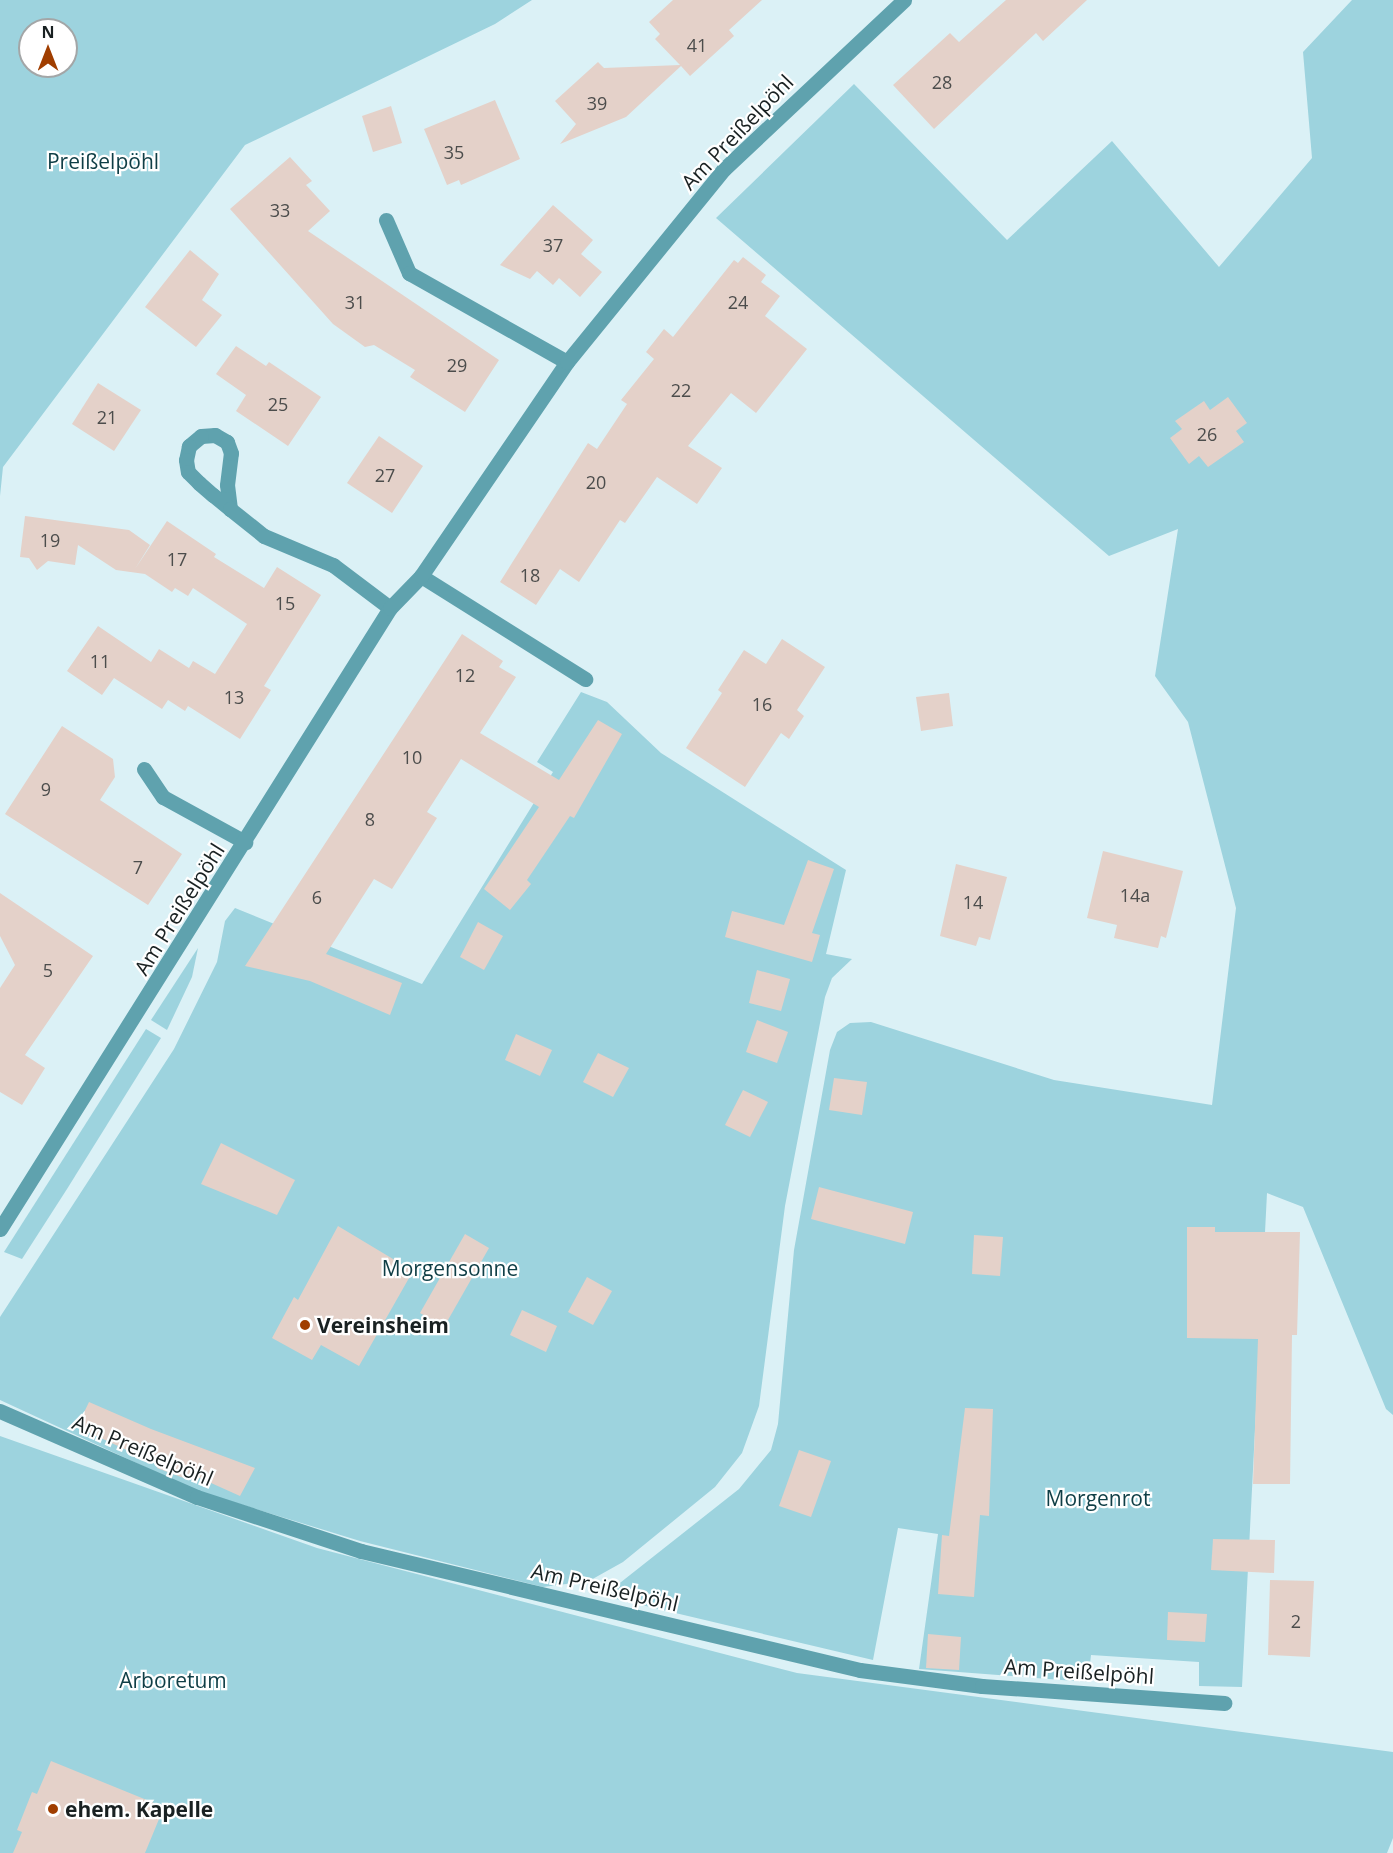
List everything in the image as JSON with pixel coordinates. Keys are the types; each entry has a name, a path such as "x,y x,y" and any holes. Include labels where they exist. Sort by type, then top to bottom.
{"street":[{"name":"Am Preißelpöhl","path":"0,1229 390,608 420,576 567,362 724,169 904,0"},
{"path":"386,220 409,273 567,362"},
{"path":"230,509 227,485 231,453 227,442 215,435 201,436 189,446 188,472 230,509 264,536 333,565 390,608"},
{"path":"420,576 585,679"},
{"path":"144,769 163,797 245,842"},
{"name":"Am Preißelpöhl","path":"0,1411 197,1497 362,1551 860,1670 982,1686 1224,1702"}],"green space":[{"name":"Preißelpöhl","path":"0,0 532,0 495,24 245,145 3,467 0,496"},
{"name":"Morgenrot","path":"1352,0 1393,0 1393,1415 1386,1409 1303,1207 1267,1193 1242,1687 1199,1686 1199,1662 1091,1655 1088,1682 919,1669 938,1534 898,1528 873,1660 612,1598 611,1590 739,1489 771,1450 778,1424 794,1250 830,1050 837,1032 850,1023 871,1022 1054,1080 1212,1105 1236,908 1188,722 1155,676 1178,529 1109,556 716,218 854,84 1007,240 1112,141 1219,267 1312,158 1303,52"},
{"name":"Morgensonne","path":"581,692 607,702 661,753 846,870 826,954 852,959 832,978 825,997 785,1206 759,1406 742,1453 715,1487 623,1562 589,1581 543,1587 360,1541 197,1491 0,1400 0,1317 174,1049 217,962 225,921 235,908 422,984 553,772 537,762"},
{"path":"198,948 192,977 167,1030 151,1020"},
{"path":"146,1029 161,1038 67,1189 22,1259 4,1252"},
{"name":"Arboretum","path":"0,1436 317,1548 797,1673 1393,1752 1393,1838 1387,1853 0,1853"}],"building":[{"path":"673,0 762,0 729,30 734,36 690,76 681,66 626,117 560,144 576,124 555,101 598,62 604,68 680,65 655,39 660,34 649,22"},
{"path":"1006,0 1087,0 1043,41 1036,33 934,129 893,85 950,33 959,42"},
{"path":"495,100 520,159 461,185 459,180 447,185 424,129"},
{"path":"391,106 402,143 373,152 362,116"},
{"path":"290,157 312,181 306,185 330,211 308,231 499,360 465,412 410,377 415,370 374,345 365,347 333,324 230,209"},
{"path":"553,205 593,240 581,254 602,272 580,297 559,278 553,285 537,271 530,279 500,265"},
{"path":"190,250 219,274 202,300 222,315 196,347 145,307"},
{"path":"743,257 766,275 761,282 780,296 765,316 807,349 756,413 731,393 688,446 722,468 697,504 657,477 625,523 620,520 579,582 560,569 536,605 500,582 588,443 597,449 627,404 621,400 654,359 646,352 664,329 673,337 734,260 738,263"},
{"path":"236,346 266,366 269,362 321,397 288,446 236,411 246,395 216,374"},
{"path":"98,383 141,410 114,451 72,424"},
{"path":"1228,397 1247,423 1236,431 1244,442 1208,467 1199,456 1189,464 1170,438 1182,429 1175,421 1204,401 1210,410"},
{"path":"379,436 423,466 392,513 347,483"},
{"path":"25,516 129,530 150,545 135,569 167,521 216,554 214,557 264,588 277,567 321,595 264,686 271,690 240,739 188,706 185,711 168,700 162,709 114,678 102,695 67,671 98,626 151,662 159,649 189,668 193,661 215,674 247,624 193,588 188,596 175,588 172,592 145,574 116,570 78,545 75,565 48,561 37,570 29,558 20,557"},
{"path":"462,634 503,661 499,667 516,677 480,733 559,780 598,720 622,734 574,818 570,816 527,880 531,884 510,910 484,889 539,807 461,759 427,812 437,818 392,889 374,879 326,954 402,983 390,1015 310,981 245,966"},
{"path":"782,639 825,667 797,710 804,716 789,739 781,733 745,787 686,748 722,693 718,690 744,650 766,664"},
{"path":"949,693 953,726 921,731 916,697"},
{"path":"62,726 113,759 115,777 100,800 182,854 148,905 5,814"},
{"path":"1103,851 1183,871 1166,938 1161,936 1158,948 1114,938 1117,925 1087,918"},
{"path":"808,860 834,869 812,933 820,935 812,962 725,937 732,911 784,925"},
{"path":"956,864 1007,877 990,940 979,937 976,946 940,936"},
{"path":"0,893 93,956 25,1055 45,1068 22,1105 0,1092 0,988 15,965 0,936"},
{"path":"478,922 503,936 484,970 460,957"},
{"path":"757,970 790,979 781,1011 749,1003"},
{"path":"757,1020 788,1032 777,1063 746,1052"},
{"path":"516,1034 552,1050 540,1076 505,1060"},
{"path":"598,1053 629,1068 613,1097 583,1082"},
{"path":"834,1078 867,1082 862,1115 829,1110"},
{"path":"743,1090 768,1102 750,1137 725,1125"},
{"path":"221,1143 295,1180 277,1215 201,1184"},
{"path":"819,1187 913,1212 905,1244 811,1219"},
{"path":"338,1226 413,1271 359,1366 321,1345 312,1360 272,1338 294,1297 298,1300"},
{"path":"1187,1227 1215,1227 1215,1232 1300,1232 1297,1335 1292,1335 1290,1484 1253,1484 1258,1339 1187,1338"},
{"path":"465,1234 489,1248 444,1327 420,1313"},
{"path":"974,1235 1003,1237 1000,1276 972,1274"},
{"path":"587,1277 612,1291 593,1325 568,1312"},
{"path":"522,1310 557,1326 546,1352 510,1335"},
{"path":"89,1402 151,1429 255,1468 240,1496 191,1474 189,1480 157,1468 159,1465 77,1427"},
{"path":"965,1408 993,1409 989,1516 980,1515 974,1597 938,1594 942,1535 949,1536"},
{"path":"799,1450 831,1461 811,1517 779,1506"},
{"path":"1213,1539 1275,1540 1274,1573 1211,1570"},
{"path":"1270,1580 1314,1581 1310,1657 1268,1655"},
{"path":"1168,1612 1207,1614 1205,1642 1167,1640"},
{"path":"928,1634 961,1637 959,1670 926,1668"},
{"name":"ehem. Kapelle","path":"51,1761 164,1807 145,1853 13,1853 22,1832 17,1830 32,1792 37,1794"}],"place":[{"name":"Vereinsheim","path":"305,1325"},
{"name":"ehem. Kapelle","path":"53,1809"}]}
